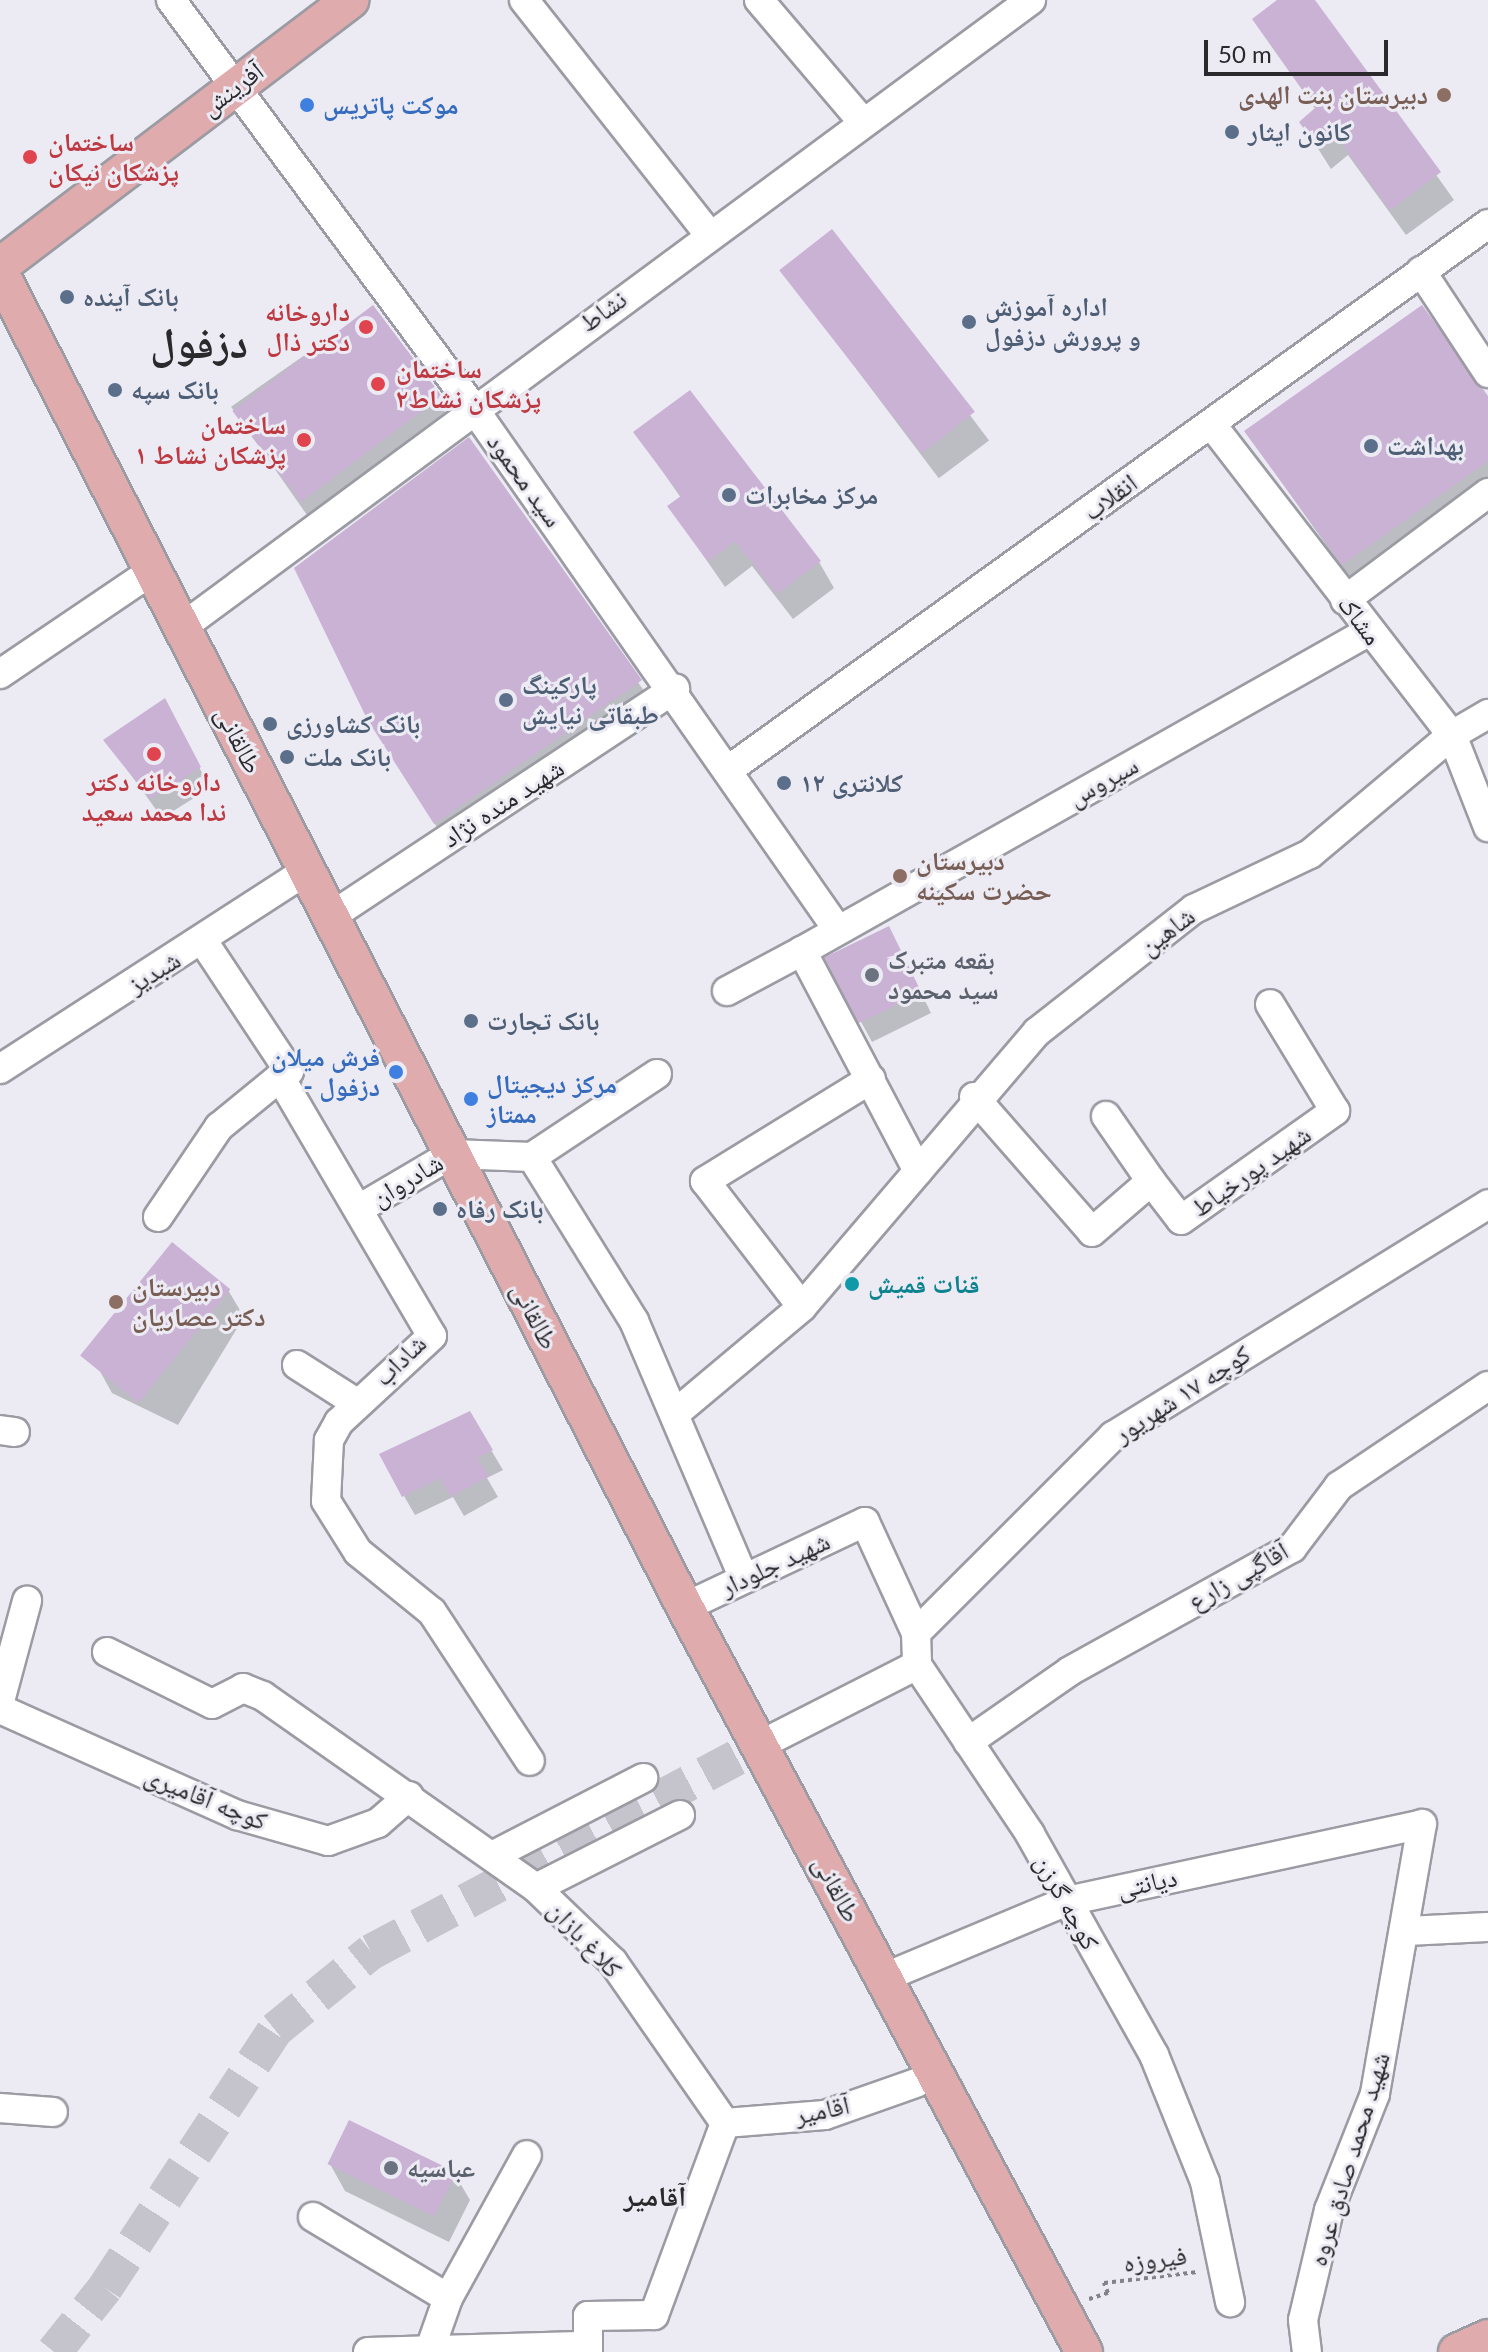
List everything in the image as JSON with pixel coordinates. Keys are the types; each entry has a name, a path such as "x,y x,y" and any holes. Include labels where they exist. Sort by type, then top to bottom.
{"main road":[{"name":"آفرینش","path":"0,266 350,0"},
{"name":"طالقانی","path":"0,273 685,1607 916,2083 1056,2352"},
{"name":"طالقانی","path":"753,1748 883,1978 1056,2310 1084,2352"},
{"path":"1457,2352 1488,2338"}],"street":[{"name":"سید محمود","path":"171,0 472,406 675,689 838,930"},
{"path":"524,0 709,234"},
{"path":"759,0 863,122"},
{"name":"نشاط","path":"181,628 472,406 1031,0"},
{"name":"انقلاب","path":"731,768 1488,224"},
{"path":"1421,271 1488,373"},
{"name":"مشاک","path":"1212,425 1368,632 1452,735 1488,827"},
{"path":"1345,600 1488,493"},
{"path":"0,693 7,670 152,571"},
{"name":"سیروس","path":"727,991 1368,632"},
{"name":"شهید منده نژاد","path":"330,917 675,689"},
{"name":"شاهین","path":"677,1412 802,1307 918,1171 974,1097 1037,1032 1194,909 1310,854 1452,735 1488,714"},
{"name":"شبدیز","path":"0,1069 203,941 306,871"},
{"name":"شاداب","path":"203,941 289,1071 280,1077 362,1207 432,1336 355,1402 329,1440 326,1501 358,1552 432,1612 530,1761"},
{"path":"802,951 918,1171"},
{"name":"شهید پورخیاط","path":"974,1097 1092,1232 1151,1181 1181,1220 1335,1111 1270,1004"},
{"path":"452,1154 532,1157 657,1074"},
{"path":"158,1217 219,1127 280,1077"},
{"path":"802,1307 705,1181 871,1079"},
{"path":"1106,1116 1151,1181"},
{"name":"شادروان","path":"362,1207 452,1154"},
{"path":"532,1157 634,1321 677,1412 744,1579"},
{"name":"کوچه ۱۷ شهریور","path":"916,1633 1113,1436 1488,1204"},
{"path":"297,1365 355,1402"},
{"name":"آقاگپی زارع","path":"968,1742 1070,1671 1292,1548 1339,1486 1488,1386"},
{"name":"شهید جلودار","path":"685,1607 865,1522 916,1633"},
{"path":"0,1701 27,1601"},
{"path":"753,1748 917,1665 916,1633"},
{"path":"107,1652 212,1704 243,1688 263,1696 494,1855 536,1888"},
{"name":"کوچه گرزن","path":"917,1665 1067,1901 1154,2055 1205,2182 1227,2269 1230,2302"},
{"name":"کوچه آقامیری","path":"0,1709 237,1815 328,1841 378,1823 409,1796"},
{"path":"494,1855 643,1778"},
{"name":"کلاغ بازان","path":"680,1815 536,1888 613,1962 725,2123"},
{"name":"دیانتی","path":"883,1978 1067,1901 1422,1824"},
{"name":"شهید محمد صادق عروه","path":"1307,2352 1303,2320 1329,2210 1375,2094 1406,1931 1422,1824"},
{"path":"1406,1931 1488,1927"},
{"name":"آقامیر","path":"725,2123 825,2115 916,2083"},
{"path":"0,2108 53,2112"},
{"path":"368,2352 588,2349 588,2316 654,2315 725,2123"},
{"path":"429,2350 448,2298 527,2155"},
{"path":"313,2217 448,2298"}],"path":[{"name":"فیروزه","path":"1056,2310 1108,2293 1104,2283 1227,2269"}],"building":[{"path":"1277,0 1315,0 1441,172 1390,210 1332,130 1315,144 1299,122 1315,108 1252,19"},
{"path":"832,229 975,412 922,453 779,270"},
{"path":"373,305 442,396 301,502 232,411"},
{"name":"بهداشت","path":"1422,305 1488,396 1488,461 1342,565 1244,431"},
{"path":"690,390 821,561 777,594 735,541 708,562 667,506 681,496 633,432"},
{"path":"469,437 642,680 434,824 367,719 294,568"},
{"name":"داروخانه دکتر ندا محمد سعید","path":"165,698 201,767 150,799 103,740"},
{"name":"بقعه متبرک سید محمود","path":"889,926 921,993 857,1024 824,958"},
{"path":"172,1242 230,1289 138,1403 80,1355"},
{"path":"470,1411 493,1450 477,1458 489,1476 451,1497 440,1478 402,1497 379,1454"},
{"name":"عباسیه","path":"349,2120 456,2172 434,2216 328,2164"}],"tunnel":[{"path":"54,2352 105,2288 275,2030 371,1952 745,1753"}],"place":[{"name":"دبیرستان بنت الهدی","path":"1444,95"},
{"name":"موکت پاتریس","path":"307,105"},
{"name":"کانون ایثار","path":"1232,132"},
{"name":"ساختمان پزشکان نیکان","path":"30,157"},
{"name":"بانک آینده","path":"67,297"},
{"name":"اداره آموزش و پرورش دزفول","path":"969,322"},
{"name":"داروخانه دکتر ذال","path":"366,327"},
{"name":"ساختمان پزشکان نشاط۲","path":"378,384"},
{"name":"بانک سپه","path":"115,390"},
{"name":"ساختمان پزشکان نشاط ۱","path":"304,440"},
{"name":"بهداشت","path":"1371,446"},
{"name":"مرکز مخابرات","path":"729,495"},
{"name":"پارکینگ طبقاتی نیایش","path":"506,700"},
{"name":"بانک کشاورزی","path":"270,724"},
{"name":"داروخانه دکتر ندا محمد سعید","path":"154,754"},
{"name":"بانک ملت","path":"287,757"},
{"name":"کلانتری ۱۲","path":"784,783"},
{"name":"دبیرستان حضرت سکینه","path":"900,876"},
{"name":"بقعه متبرک سید محمود","path":"872,975"},
{"name":"بانک تجارت","path":"471,1021"},
{"name":"فرش میلان - دزفول","path":"396,1072"},
{"name":"مرکز دیجیتال ممتاز","path":"471,1099"},
{"name":"بانک رفاه","path":"440,1209"},
{"name":"قنات قمیش","path":"852,1284"},
{"name":"دبیرستان دکتر عصاریان","path":"116,1302"},
{"name":"عباسیه","path":"391,2168"}],"district":[{"name":"دزفول","path":"199,342"},
{"name":"آقامیر","path":"655,2195"}]}
